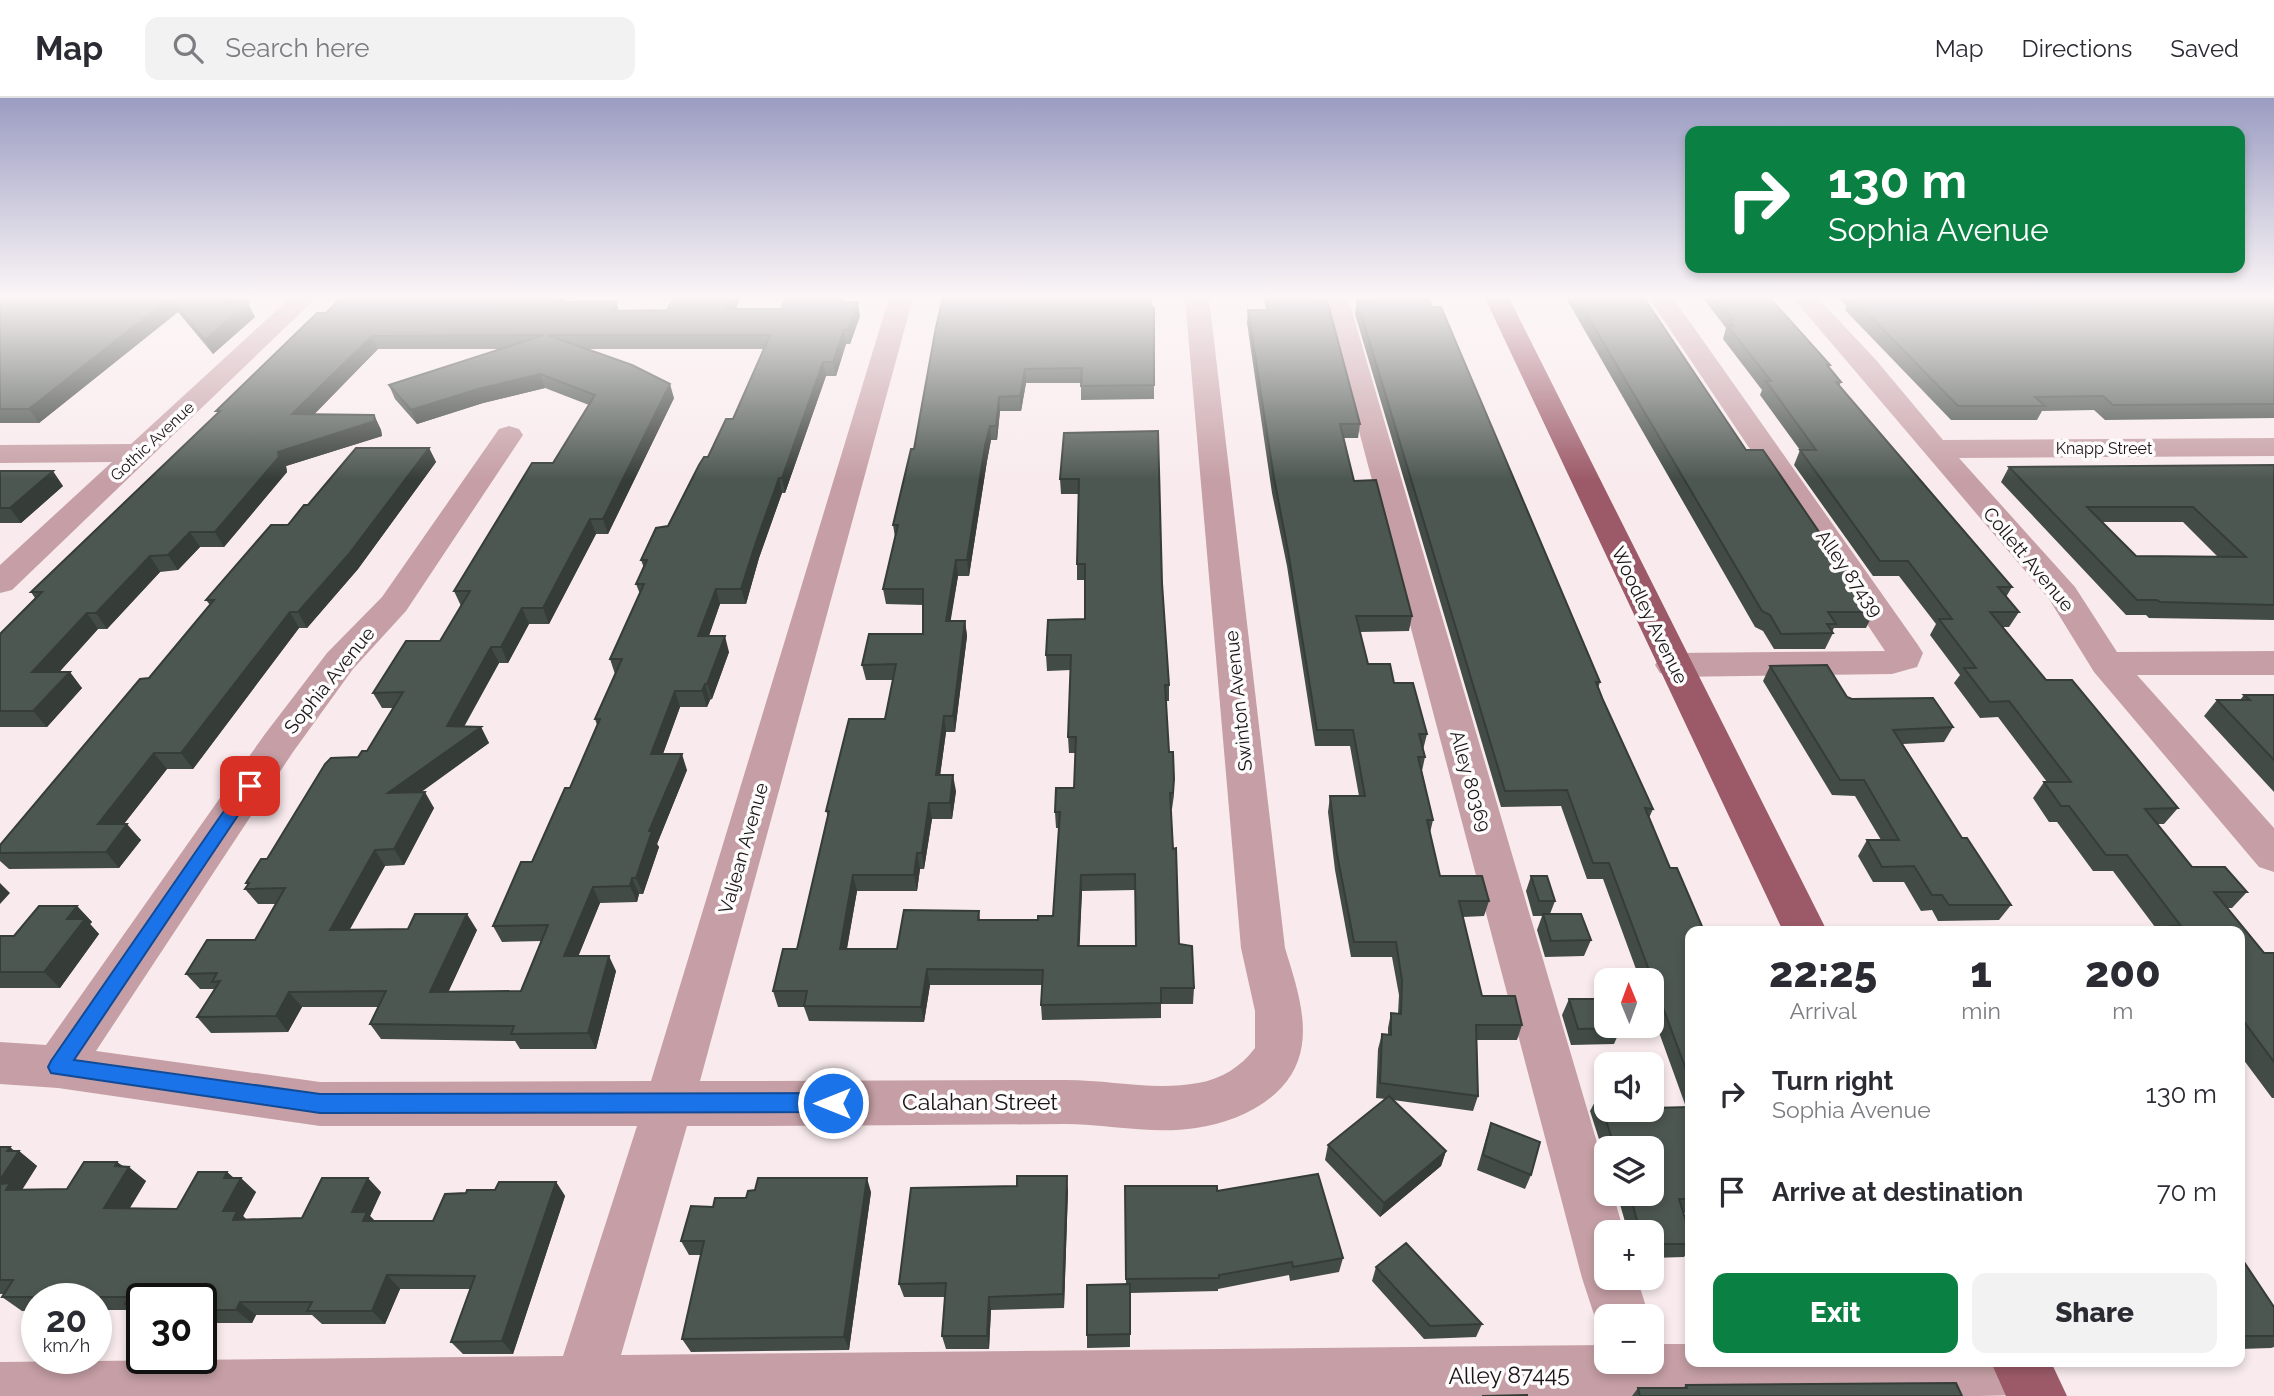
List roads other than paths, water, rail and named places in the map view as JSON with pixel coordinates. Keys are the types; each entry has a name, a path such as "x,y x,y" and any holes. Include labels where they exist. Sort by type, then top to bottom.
{"main road":[{"name":"Woodley Avenue","path":"1526,359 1803,926"}],"street":[{"name":"Gothic Avenue","path":"0,583 240,359"},
{"name":"Valjean Avenue","path":"582,1391 669,1103 884,359"},
{"name":"Swinton Avenue","path":"1203,359 1263,948 1277,997 1280,1047 1269,1069 1246,1090"},
{"name":"Alley 80369","path":"1353,359 1594,1221"},
{"name":"Alley 87439","path":"1674,665 1892,662 1904,659 1905,653 1703,359"},
{"name":"Collett Avenue","path":"1860,359 1935,449 2063,594 2107,664 2274,856"},
{"name":"Sophia Avenue","path":"58,1067 279,743 340,661 394,604 509,435"},
{"name":"Knapp Street","path":"1935,449 2274,447"},
{"path":"0,454 139,453"},
{"path":"2107,664 2274,663"},
{"name":"Calahan Street","path":"0,1063 58,1067 320,1104 1079,1102 1149,1108 1206,1105 1246,1090"},
{"name":"Alley 87445","path":"0,1391 582,1391 1594,1369"},
{"name":"Alley 87445","path":"1664,1369 2026,1375"}]}
